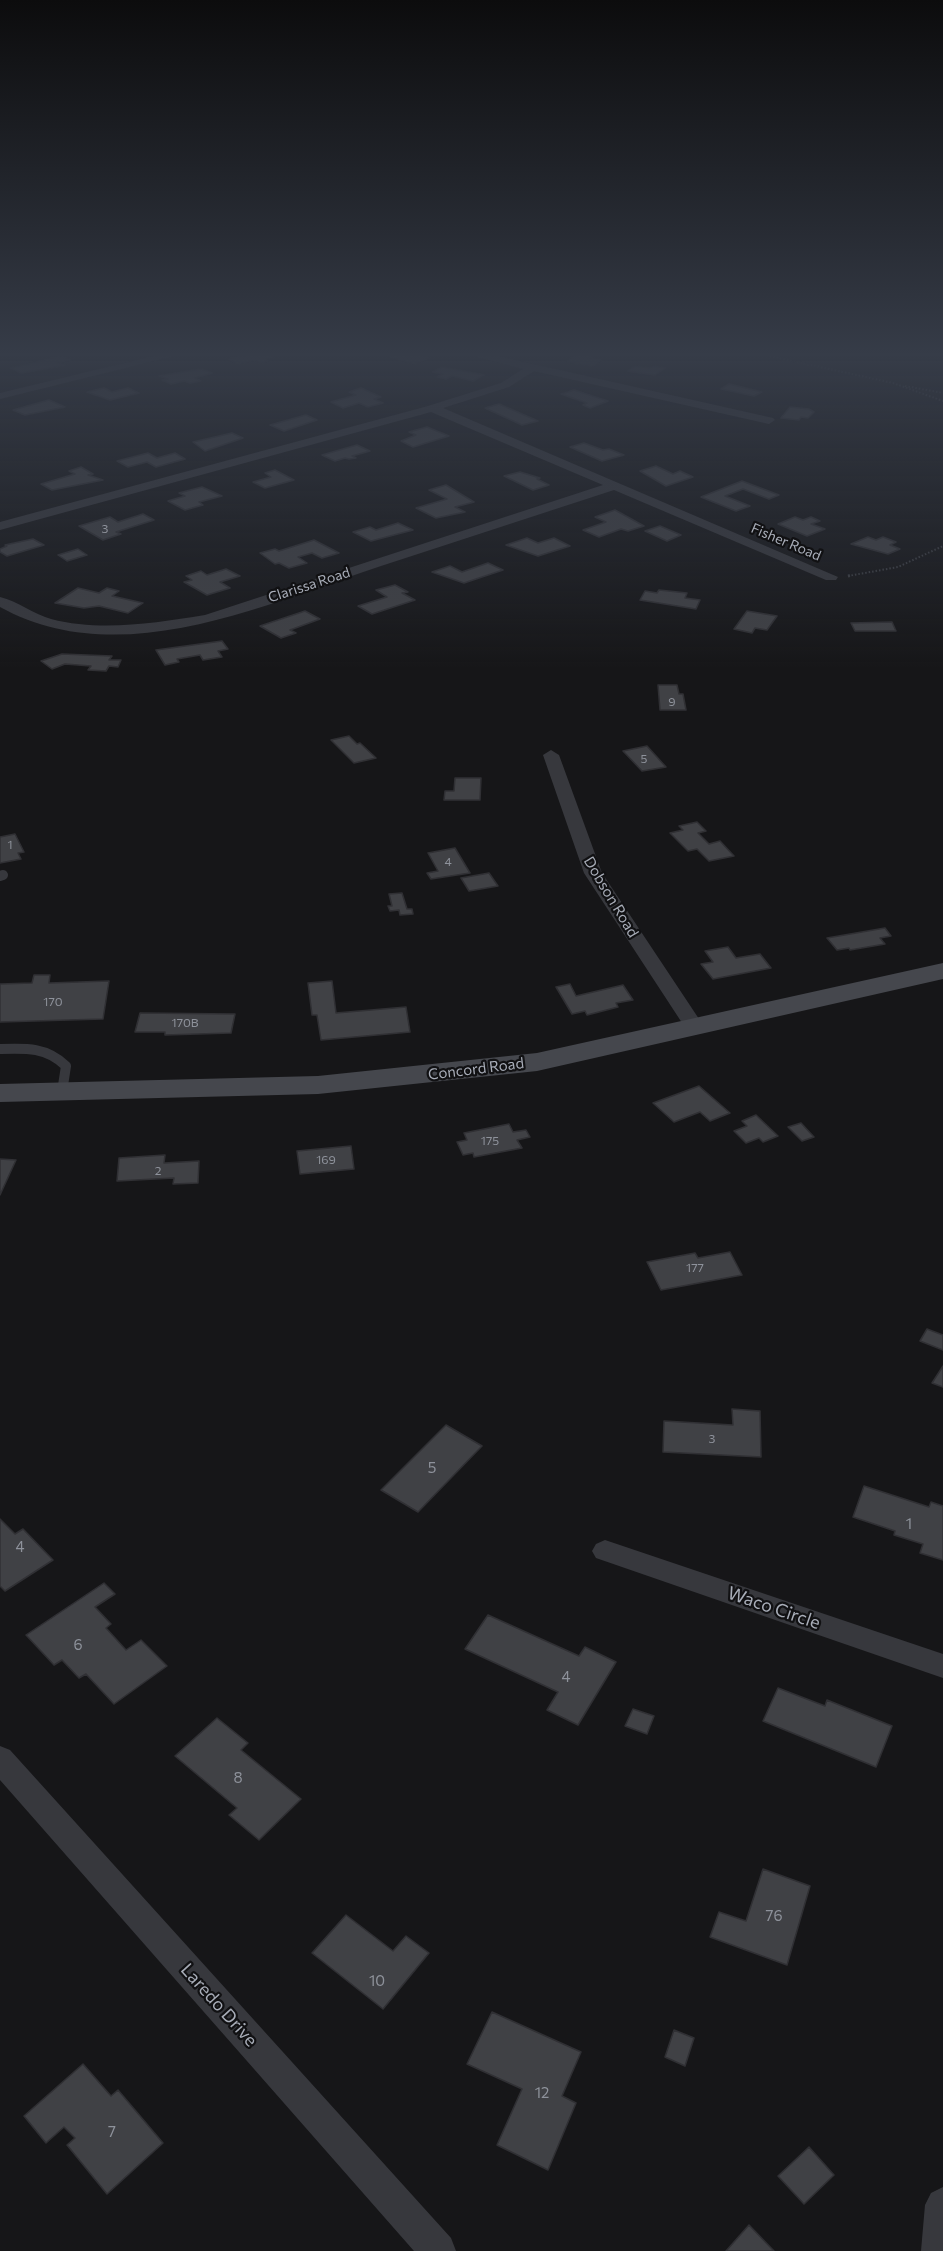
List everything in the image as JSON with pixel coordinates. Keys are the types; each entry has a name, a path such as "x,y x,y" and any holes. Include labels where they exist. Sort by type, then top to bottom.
{"main road":[{"name":"Concord Road","path":"0,1093 318,1085 537,1062 943,970"}],"street":[{"path":"0,526 249,458"},
{"name":"Fisher Road","path":"548,458 831,577"},
{"name":"Clarissa Road","path":"0,601 37,619 72,626 144,629 207,619 613,486"},
{"name":"Dobson Road","path":"552,754 593,873 695,1028"},
{"name":"Waco Circle","path":"605,1551 943,1665"},
{"name":"Laredo Drive","path":"0,1759 438,2251"},
{"path":"939,2251 943,2205"}],"lane":[{"path":"0,1049 40,1048 57,1055 66,1066 62,1092"}],"path":[{"path":"831,577 877,573 916,563 943,546"}],"building":[{"path":"128,458 185,459 156,467 147,462 128,467 117,461"},
{"path":"329,458 345,458 335,461"},
{"path":"595,458 613,458 602,461"},
{"path":"656,466 673,474 680,471 693,477 666,486 640,471"},
{"path":"81,467 93,474 88,475 103,480 52,490 41,484 75,474 69,471"},
{"path":"275,470 294,480 265,488 253,482 271,477 265,473"},
{"path":"520,472 540,478 537,479 549,485 533,490 504,476"},
{"path":"742,481 779,495 769,499 743,489 725,496 750,506 736,511 701,497"},
{"path":"446,485 474,502 455,507 465,512 436,518 416,508 447,499 429,490"},
{"path":"202,487 222,496 199,502 203,505 185,510 168,501 185,496 179,493"},
{"path":"615,510 644,526 628,531 621,529 599,537 583,530 606,522 595,517"},
{"path":"143,514 154,520 116,532 121,534 103,540 79,526 110,517 118,522"},
{"path":"795,517 803,520 811,517 820,521 811,524 825,529 807,536 778,524"},
{"path":"398,523 413,530 371,541 353,532 370,527 376,530"},
{"path":"660,526 681,535 667,541 645,531"},
{"path":"868,537 876,540 883,537 896,542 890,545 900,549 888,554 851,544"},
{"path":"527,538 538,543 554,538 570,546 538,556 506,545"},
{"path":"33,539 44,545 7,556 0,552 0,549 7,546 5,545"},
{"path":"314,540 339,553 322,558 312,553 298,557 307,563 289,568 279,563 275,564 260,553 275,549 279,551"},
{"path":"78,549 87,555 67,561 58,555"},
{"path":"488,563 503,570 464,583 432,572 450,566 462,572"},
{"path":"226,569 240,576 220,582 230,588 207,595 184,582 192,580 186,576 201,571 207,575"},
{"path":"395,585 408,592 402,593 415,600 372,614 358,606 387,597 376,590"},
{"path":"78,588 99,593 107,588 119,591 112,596 143,603 128,613 99,606 84,608 55,603"},
{"path":"659,590 687,593 685,598 700,600 696,609 640,600 645,591 657,593"},
{"path":"305,611 320,619 290,630 296,633 281,638 260,626"},
{"path":"747,611 777,616 767,630 755,628 752,633 734,629"},
{"path":"892,622 896,631 855,631 851,623"},
{"path":"222,641 228,649 218,651 222,657 203,660 200,655 177,659 179,662 165,665 156,650"},
{"path":"62,654 112,656 109,660 121,660 118,667 109,666 106,671 88,670 91,666 65,664 52,669 41,661"},
{"path":"658,685 677,685 679,694 683,694 686,710 660,710"},
{"path":"349,736 376,758 354,763 331,740"},
{"path":"647,746 666,767 642,771 623,751"},
{"path":"455,778 481,778 480,800 444,800 445,791 454,791"},
{"path":"697,822 706,831 698,833 709,844 720,841 734,856 709,861 697,849 688,851 670,833 683,830 679,826"},
{"path":"15,834 24,852 18,853 21,859 0,863 0,837"},
{"path":"455,848 470,873 431,879 427,873 438,871 428,853"},
{"path":"489,873 498,886 469,891 461,878"},
{"path":"402,893 407,909 412,909 413,914 400,915 399,910 390,911 388,906 392,906 389,894"},
{"path":"885,928 891,936 880,938 885,944 837,950 827,938"},
{"path":"728,947 736,958 760,954 771,968 713,979 701,964 713,962 705,951"},
{"path":"34,975 50,975 49,983 109,981 103,1019 0,1022 0,984 32,983"},
{"path":"332,981 336,1013 406,1007 410,1032 321,1040 317,1015 312,1015 308,983"},
{"path":"570,984 576,996 623,985 633,1000 616,1003 618,1007 587,1015 585,1011 572,1014 556,987"},
{"path":"140,1013 235,1014 231,1033 165,1035 165,1032 135,1032"},
{"path":"699,1086 730,1113 710,1121 700,1112 674,1122 653,1103"},
{"path":"756,1115 778,1136 763,1142 759,1138 746,1143 734,1131 747,1126 742,1121"},
{"path":"801,1123 814,1137 802,1141 788,1127"},
{"path":"509,1124 513,1132 526,1130 530,1137 517,1140 522,1148 474,1157 473,1153 463,1155 457,1142 467,1140 464,1133"},
{"path":"351,1146 354,1169 300,1174 297,1151"},
{"path":"165,1155 164,1163 199,1161 198,1183 173,1184 174,1178 117,1181 119,1158"},
{"path":"0,1159 16,1160 0,1195"},
{"path":"730,1252 742,1275 661,1290 647,1262 695,1253 698,1258"},
{"path":"927,1329 943,1335 943,1350 920,1341"},
{"path":"943,1366 943,1387 932,1383"},
{"path":"732,1409 760,1411 761,1457 663,1452 664,1421 733,1425"},
{"path":"446,1425 482,1446 418,1512 381,1490"},
{"path":"864,1486 929,1507 931,1502 943,1506 943,1560 920,1553 923,1544 894,1535 895,1531 853,1517"},
{"path":"0,1519 15,1534 23,1529 53,1560 5,1591 0,1586"},
{"path":"104,1583 115,1594 95,1607 111,1624 106,1628 126,1650 141,1640 167,1666 114,1704 86,1674 79,1678 62,1660 54,1665 26,1635"},
{"path":"488,1615 579,1656 585,1647 616,1662 578,1725 547,1710 558,1692 465,1649"},
{"path":"778,1688 825,1706 827,1700 892,1726 876,1767 763,1721"},
{"path":"633,1709 654,1716 647,1734 625,1726"},
{"path":"217,1718 248,1743 241,1750 301,1799 259,1840 229,1815 237,1808 175,1756"},
{"path":"763,1869 810,1886 787,1965 710,1937 719,1912 746,1921"},
{"path":"346,1915 393,1951 406,1936 429,1953 383,2009 312,1953"},
{"path":"492,2012 581,2052 562,2096 576,2103 548,2170 497,2145 522,2089 467,2064"},
{"path":"674,2030 694,2038 685,2066 665,2057"},
{"path":"83,2064 111,2096 118,2090 163,2143 107,2194 67,2145 75,2138 64,2127 46,2143 24,2116"},
{"path":"809,2147 834,2175 804,2204 778,2176"},
{"path":"749,2225 774,2251 726,2251"}]}
